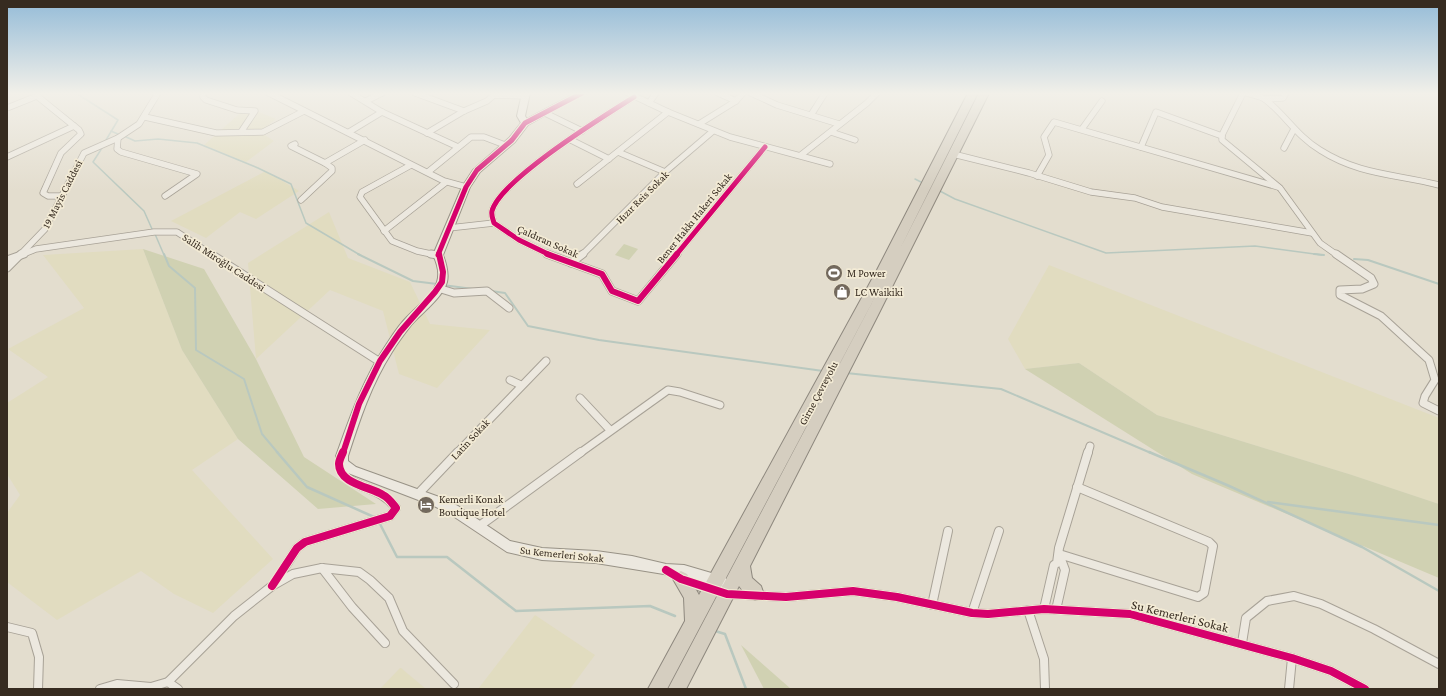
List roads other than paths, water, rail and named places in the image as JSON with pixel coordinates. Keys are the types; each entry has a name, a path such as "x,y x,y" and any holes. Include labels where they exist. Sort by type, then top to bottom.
{"highway":[{"name":"Girne Çevreyolu","path":"677,689 722,587 828,387 935,179 959,125"},
{"name":"Girne Çevreyolu","path":"935,179 953,154 967,125"},
{"name":"Girne Çevreyolu","path":"657,689 690,628 722,587 742,567 828,387"},
{"path":"742,567 743,579 747,586 761,595"},
{"path":"681,579 691,593 694,604 690,628"}],"street":[{"name":"19 Mayis Caddesi","path":"21,254 45,229 63,196 80,158 84,153 118,138 137,125"},
{"path":"185,125 216,132 267,131 277,125"},
{"path":"241,132 245,125"},
{"path":"334,125 411,165 428,172 445,183 466,187"},
{"path":"348,132 359,125"},
{"path":"411,125 458,147"},
{"path":"427,133 440,125"},
{"path":"272,586 297,548 305,542 377,521 390,516 396,508 393,501 381,492 359,485 345,476 340,470 339,464 359,405 380,362 408,322 442,282 442,264 438,255 466,187 477,170 512,140 525,125"},
{"path":"571,125 582,131"},
{"path":"449,228 494,223 492,211 496,202 507,190 553,152 590,125"},
{"path":"577,184 651,125"},
{"path":"702,125 713,131 765,147 801,155 830,164"},
{"path":"801,155 838,125"},
{"path":"1037,176 1049,155 1044,137 1052,125"},
{"path":"1068,125 1280,188"},
{"path":"1082,129 1085,125"},
{"path":"1141,147 1150,125"},
{"path":"1193,125 1222,136"},
{"path":"1227,125 1222,136 1225,144 1280,188 1320,243 1371,278 1374,284 1370,288 1365,290 1344,289 1340,290 1340,295 1380,316 1429,360 1435,380 1425,396 1423,403 1439,412"},
{"path":"1290,125 1319,150 1348,166 1367,172 1419,180 1439,185"},
{"path":"7,157 74,126 81,134 61,152 43,193 48,196 63,196"},
{"path":"1284,148 1294,129"},
{"name":"Hızır Reis Sokak","path":"571,263 589,249 665,172 713,131"},
{"path":"831,132 855,140"},
{"path":"428,172 471,137 484,137 505,145"},
{"path":"118,138 118,149 121,152 197,174 165,196"},
{"path":"325,163 365,140"},
{"path":"571,140 608,159"},
{"path":"295,144 291,146 332,168 332,171 302,200"},
{"name":"Bener Hakkı Hakeri Sokak","path":"638,300 765,147"},
{"path":"618,152 665,172"},
{"path":"953,154 1091,192 1135,198 1162,207 1312,233"},
{"path":"411,165 362,192 360,198 392,241 417,251 438,255"},
{"path":"384,231 445,183"},
{"name":"Çaldıran Sokak","path":"494,223 520,241 571,263 602,274 606,277 611,290 615,293 638,300"},
{"name":"Salih Miroğlu Caddesi","path":"21,254 36,250 154,232 177,232 380,362"},
{"path":"7,260 21,254"},
{"path":"7,268 21,254"},
{"path":"438,288 454,293 487,291 509,308"},
{"name":"Latin Sokak","path":"419,493 521,385 546,361"},
{"path":"510,380 521,385"},
{"path":"478,527 610,430 668,390 680,392 720,405"},
{"path":"580,398 610,430"},
{"path":"1044,609 1054,565 1057,563 1059,548 1090,446"},
{"name":"Su Kemerleri Sokak","path":"342,456 343,463 352,470 419,493 454,510 507,546 522,551 596,557 632,562 666,570"},
{"path":"1059,554 1198,597 1202,596 1204,593 1213,546 1209,542 1077,487"},
{"path":"932,605 948,531"},
{"path":"972,613 999,531"},
{"path":"1056,610 1064,570 1059,554"},
{"path":"322,568 357,615 385,643"},
{"path":"100,689 116,683 152,688 168,682 234,616 272,586 303,571 322,568 344,569 359,572 370,580 389,598 403,631 454,684"},
{"path":"666,570 684,571 722,587 761,595"},
{"path":"666,570 681,579 761,595"},
{"name":"Su Kemerleri Sokak","path":"761,595 786,597 853,591 897,597 972,613 988,614 1044,609 1130,614 1242,643 1292,658 1331,671 1365,689"},
{"path":"1242,643 1246,618 1267,601 1294,596 1322,604 1374,629 1439,664"},
{"path":"1028,610 1043,654 1046,683 1045,689"},
{"path":"7,627 32,633 35,638 39,666 38,689"},
{"path":"1289,689 1292,658"},
{"path":"168,682 178,689"}],"waterway":[{"path":"111,131 115,125"},
{"path":"106,140 111,131"},
{"path":"111,131 120,135"},
{"path":"124,136 135,141 158,139 197,143 258,168 291,184 306,223 360,255"},
{"path":"102,148 93,162 144,211 152,229"},
{"path":"915,179 923,183"},
{"path":"938,190 955,199 1106,253 1255,246 1316,254"},
{"path":"155,234 164,255"},
{"path":"164,254 169,266 195,288 196,350 244,379 262,434 278,453"},
{"path":"1316,254 1324,255"},
{"path":"1316,254 1322,255"},
{"path":"360,255 413,281 437,284"},
{"path":"1354,259 1368,260 1439,284"},
{"path":"443,285 473,289"},
{"path":"491,291 505,293 528,326 599,340 823,371"},
{"path":"846,373 1001,389 1151,453"},
{"path":"277,452 307,487 374,517"},
{"path":"1149,452 1227,485 1362,547 1439,591"},
{"path":"1268,502 1439,525"},
{"path":"379,522 397,557 447,557 516,611 650,606 675,616"},
{"path":"715,631 725,634 746,689"}],"place":[{"name":"M Power","path":"834,273"},
{"name":"LC Waikiki","path":"842,292"},
{"name":"Kemerli Konak Boutique Hotel","path":"426,505"}]}
